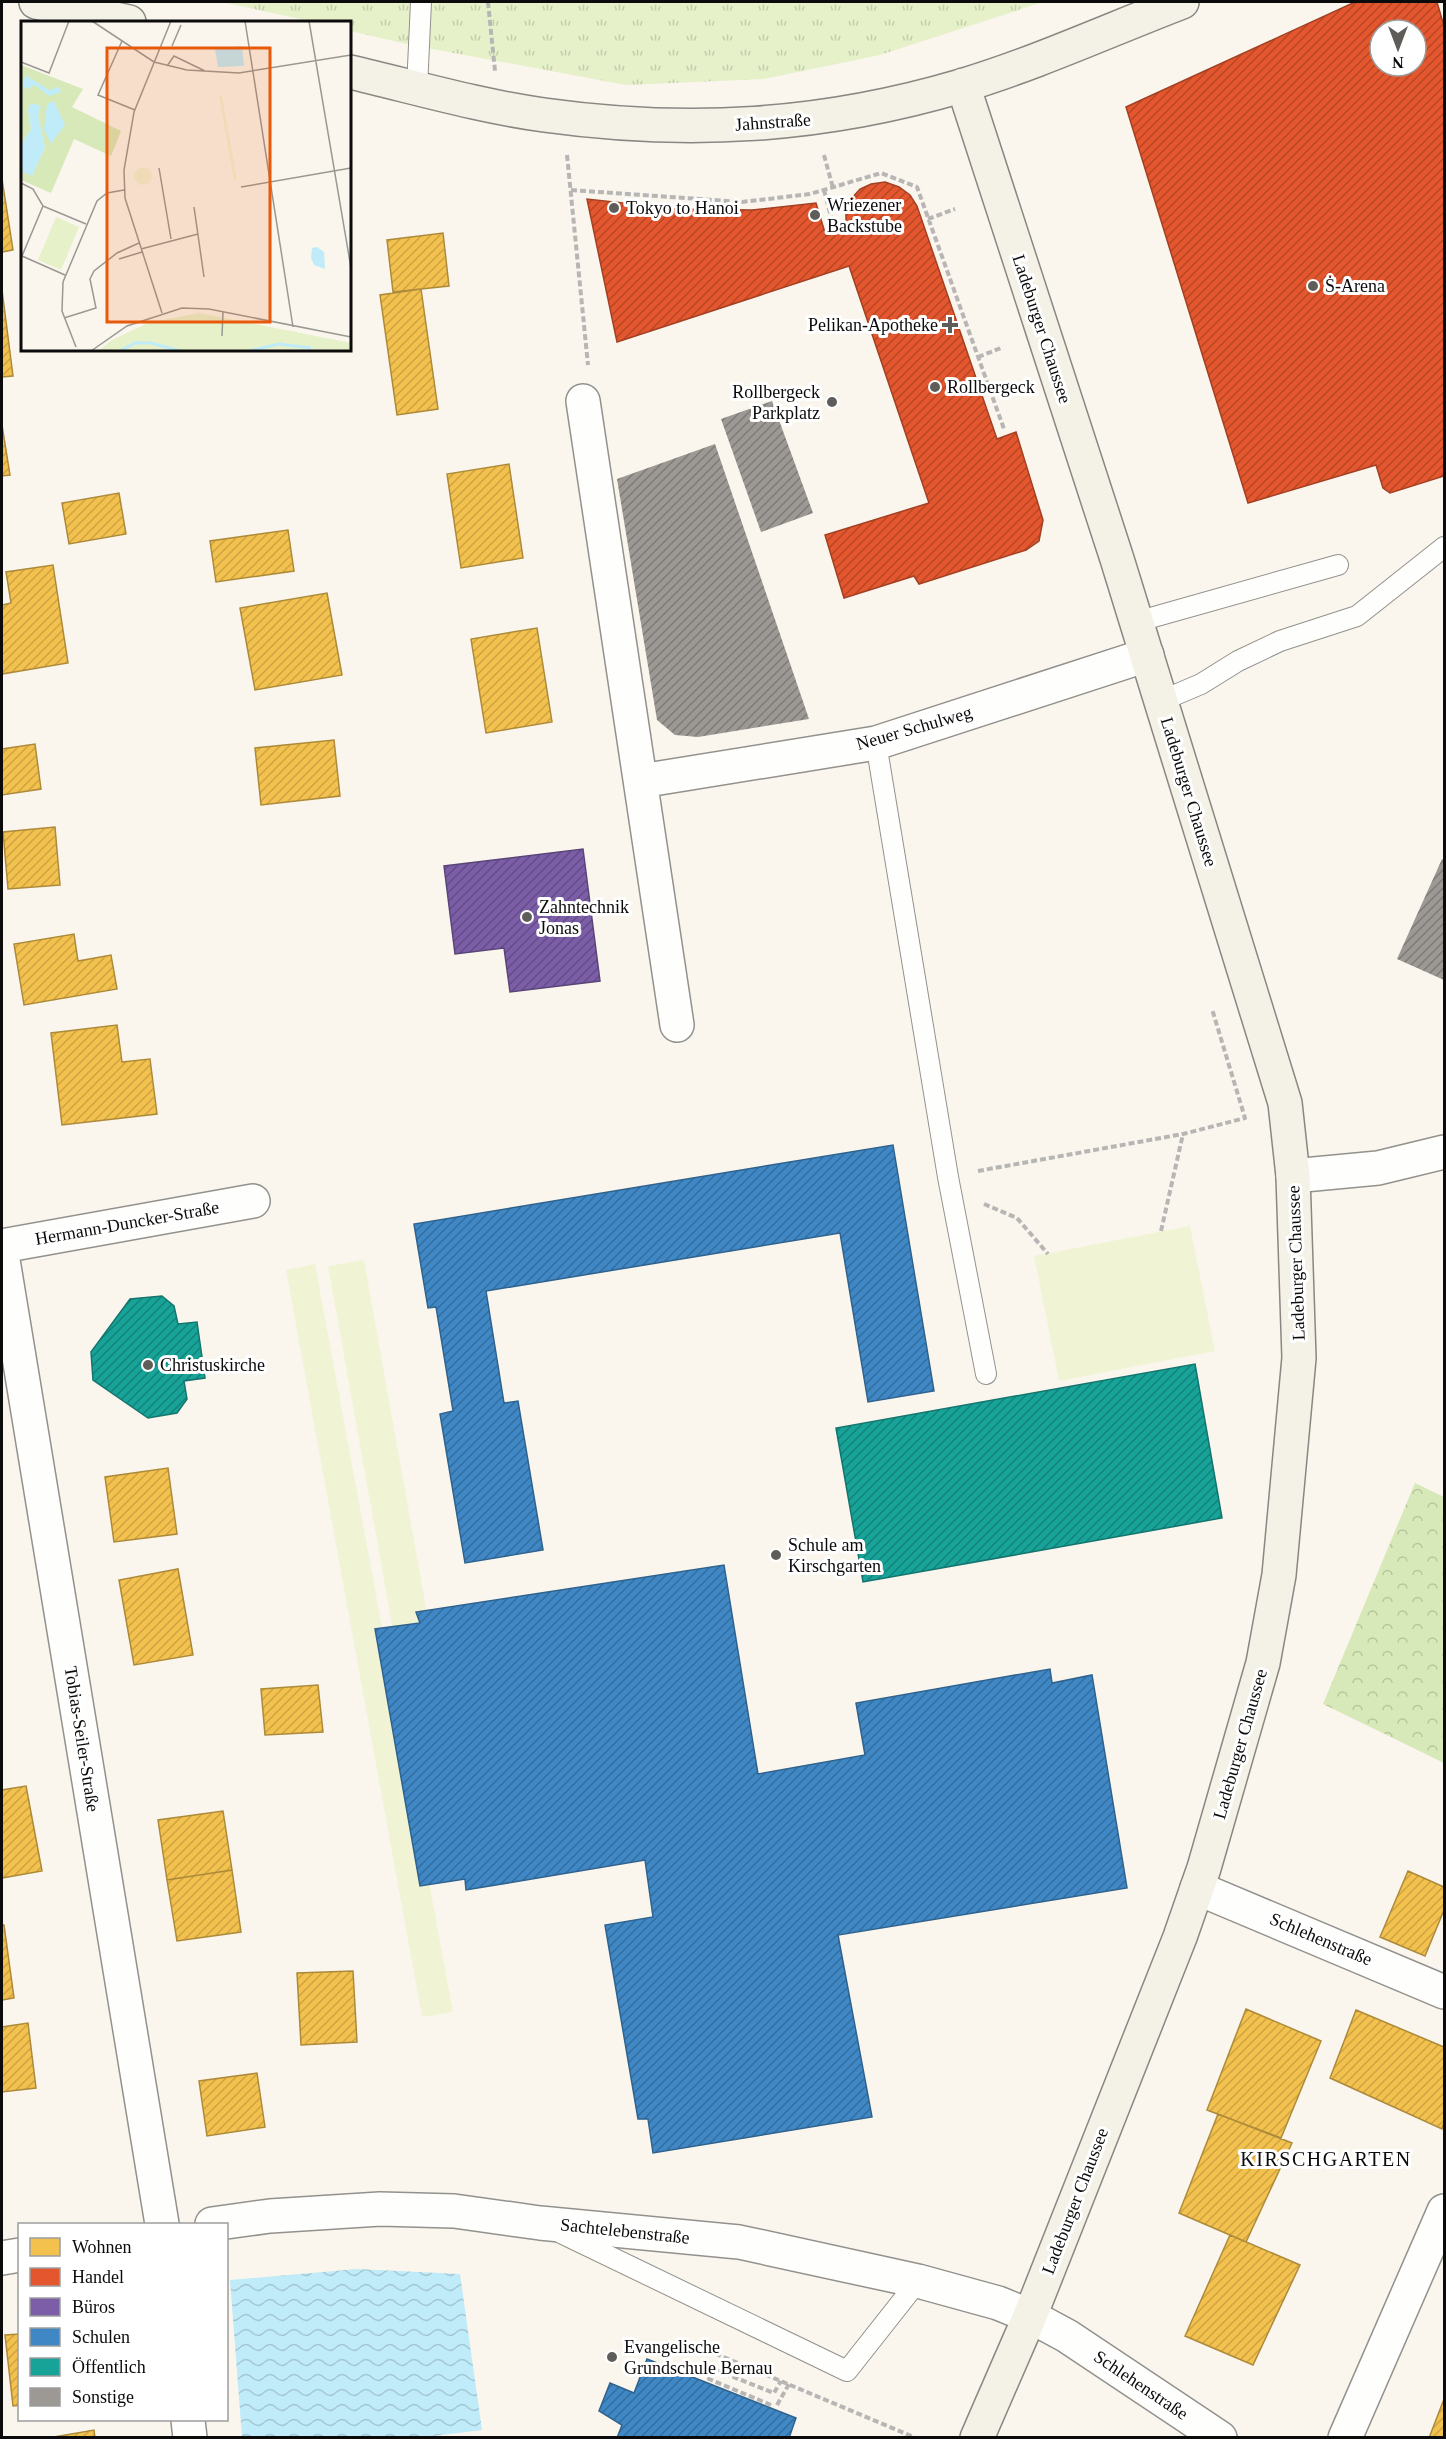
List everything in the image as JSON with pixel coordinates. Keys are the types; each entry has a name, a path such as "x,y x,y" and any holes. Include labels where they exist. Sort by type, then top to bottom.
{"main road":[{"path":"36,2 124,21"},
{"name":"Jahnstraße","path":"351,72 543,115 625,124 705,126 777,123 823,118 916,98 963,85 1016,68 1182,2"},
{"name":"Ladeburger Chaussee","path":"963,85 1161,701 1285,1103 1293,1176 1299,1358 1279,1575 1263,1663 1197,1888 1030,2316 977,2438"}],"street":[{"path":"584,400 677,1025"},
{"name":"Neuer Schulweg","path":"641,781 876,743 1146,655"},
{"path":"1293,1176 1378,1168 1444,1152"},
{"name":"Hermann-Duncker-Straße","path":"2,1246 253,1201"},
{"name":"Tobias-Seiler-Straße","path":"2,1254 162,2223"},
{"name":"Schlehenstraße","path":"1197,1888 1444,1992"},
{"name":"Sachtelebenstraße","path":"219,2223 270,2216 380,2209 454,2211 540,2223 739,2242 918,2281 998,2302 1030,2316"},
{"path":"1345,2438 1444,2211"},
{"path":"2,2258 18,2255"},
{"name":"Schlehenstraße","path":"1030,2316 1067,2336 1220,2438"},
{"path":"188,2421 190,2438"}],"lane":[{"path":"417,88 421,2"},
{"path":"1161,701 1201,684 1238,661 1280,641 1357,616 1444,547"},
{"path":"1136,622 1338,565"},
{"path":"876,743 948,1176 986,1374"},
{"path":"540,2223 848,2371 918,2281"}],"path":[{"path":"488,2 495,71"},
{"path":"566,147 590,386 584,400"},
{"path":"824,154 833,188"},
{"path":"571,190 742,202 810,194 881,174 917,187 1004,429"},
{"path":"824,190 835,232"},
{"path":"928,219 955,209"},
{"path":"978,357 1001,348"},
{"path":"948,1176 1183,1134 1245,1118 1212,1009"},
{"path":"1161,1232 1183,1134"},
{"path":"955,1209 981,1203 1000,1209 1017,1218 1048,1254"},
{"path":"707,2350 916,2438"},
{"path":"771,2405 709,2379 713,2369 774,2394 782,2381"},
{"path":"777,2405 789,2384"}],"green space":[{"path":"221,2 1043,2 880,55 764,79 626,85 411,45 351,31 351,21 309,21"},
{"path":"1190,1226 1215,1351 1059,1381 1034,1256"},
{"path":"364,1260 430,1630 394,1636 328,1266"},
{"path":"315,1264 453,2012 422,2017 286,1270"},
{"path":"1415,1483 1444,1497 1444,1763 1323,1704"}],"water":[{"path":"357,2269 460,2274 482,2430 418,2438 242,2437 230,2280"}],"building: Wohnen":[{"path":"2,179 13,250 2,252"},
{"path":"443,233 449,286 393,292 387,240"},
{"path":"421,289 438,409 397,415 380,295"},
{"path":"2,290 13,376 2,377"},
{"path":"2,425 10,475 2,476"},
{"path":"509,464 523,558 461,568 447,474"},
{"path":"119,493 126,534 69,544 62,503"},
{"path":"288,530 294,571 216,582 210,541"},
{"path":"53,565 68,663 2,674 2,605 11,603 6,572"},
{"path":"327,593 342,675 255,690 240,608"},
{"path":"537,628 552,722 486,733 471,639"},
{"path":"334,740 340,796 261,805 255,748"},
{"path":"35,744 41,789 2,795 2,749"},
{"path":"55,827 60,885 8,889 3,832"},
{"path":"74,934 78,961 111,955 117,989 24,1005 14,944"},
{"path":"117,1025 122,1062 150,1059 157,1114 62,1125 51,1033"},
{"path":"168,1468 177,1534 114,1542 105,1477"},
{"path":"178,1569 193,1655 134,1665 119,1580"},
{"path":"318,1685 323,1732 265,1735 261,1689"},
{"path":"26,1786 42,1871 2,1878 2,1790"},
{"path":"223,1811 232,1870 167,1880 158,1820"},
{"path":"232,1870 241,1932 177,1941 167,1880"},
{"path":"1408,1871 1444,1887 1444,1910 1425,1956 1380,1937"},
{"path":"2,1925 4,1925 14,1998 2,2000"},
{"path":"353,1971 357,2042 301,2045 297,1973"},
{"path":"1246,2009 1321,2041 1281,2138 1207,2110"},
{"path":"1356,2010 1444,2047 1444,2122 1442,2129 1330,2078"},
{"path":"28,2023 36,2088 2,2092 2,2027"},
{"path":"257,2073 265,2127 207,2136 199,2081"},
{"path":"1218,2114 1292,2143 1246,2242 1179,2213"},
{"path":"1230,2235 1300,2265 1253,2365 1185,2336"},
{"path":"18,2334 18,2405 13,2406 5,2335"},
{"path":"1444,2399 1444,2438 1429,2438"},
{"path":"94,2430 95,2438 48,2438"}],"building: Handel":[{"name":"Ṡ-Arena","path":"1355,2 1437,2 1444,26 1444,476 1390,493 1383,488 1376,465 1248,503 1126,107"},
{"name":"Rollbergeck","path":"885,182 899,187 910,195 917,206 997,439 1016,432 1043,520 1039,541 1026,550 919,584 914,576 844,598 825,535 929,503 849,266 617,342 587,199 679,209 752,210 816,203 826,236 846,228 846,210 851,199 860,189 871,184"}],"building: Büros":[{"path":"583,849 600,981 510,992 504,948 455,954 444,866"}],"building: Schulen":[{"path":"893,1145 934,1391 868,1402 840,1233 486,1291 504,1403 518,1401 543,1550 465,1563 440,1414 453,1411 436,1307 428,1308 414,1224"},
{"path":"724,1565 758,1774 865,1755 856,1703 1050,1669 1052,1683 1092,1675 1127,1888 838,1935 872,2117 653,2153 648,2119 638,2119 605,1925 653,1917 645,1860 466,1890 465,1879 420,1886 375,1629 420,1623 416,1612"},
{"path":"647,2359 796,2418 789,2438 617,2438 622,2425 599,2411 610,2383 634,2393"}],"building: Öffentlich":[{"name":"Christuskirche","path":"162,1296 174,1306 178,1324 197,1322 205,1378 184,1381 187,1399 177,1413 148,1418 93,1380 91,1352 130,1299"},
{"path":"1195,1364 1222,1518 863,1582 836,1428"}],"building: Sonstige":[{"path":"772,401 813,513 761,532 721,419"},
{"path":"715,444 809,719 698,737 675,735 657,720 617,479"},
{"path":"1442,859 1444,860 1444,980 1397,959"}],"place":[{"name":"Tokyo to Hanoi","path":"614,208"},
{"name":"Wriezener Backstube","path":"815,215"},
{"name":"Ṡ-Arena","path":"1313,286"},
{"name":"Pelikan-Apotheke","path":"950,325"},
{"name":"Rollbergeck","path":"935,387"},
{"name":"Rollbergeck Parkplatz","path":"832,402"},
{"name":"Zahntechnik Jonas","path":"527,917"},
{"name":"Christuskirche","path":"148,1365"},
{"name":"Schule am Kirschgarten","path":"776,1555"},
{"name":"Evangelische Grundschule Bernau","path":"612,2357"}],"district":[{"name":"KIRSCHGARTEN","path":"1326,2159"}]}
